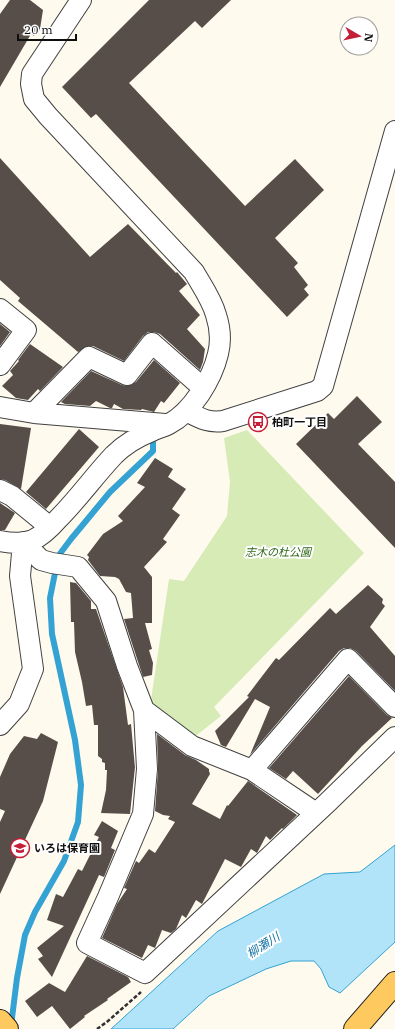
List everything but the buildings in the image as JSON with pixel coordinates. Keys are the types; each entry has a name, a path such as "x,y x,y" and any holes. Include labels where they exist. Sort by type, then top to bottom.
{"main road":[{"path":"356,1028 395,983"},
{"path":"0,1021 7,1029"}],"street":[{"path":"0,541 10,543 22,542 42,535 66,511 126,444 139,436 169,424 186,411 204,388 219,353 220,336 216,315 206,292 194,272 48,116 34,99 31,84 32,74 81,0"},
{"path":"186,411 200,419 212,423 223,421 317,391 323,386 395,132"},
{"path":"0,309 26,330 0,365"},
{"path":"34,413 89,357 127,376 152,343 204,388"},
{"path":"0,407 34,413 169,424"},
{"path":"0,490 12,496 50,527"},
{"path":"22,542 41,560 78,567 106,601 127,666 144,710 147,769 143,814 108,897 86,943 145,973 395,737"},
{"path":"0,725 20,704 33,669 20,576 22,542"},
{"path":"252,770 348,658 395,707"},
{"path":"144,710 192,746 252,770 316,813"}],"green space":[{"name":"志木の杜公園","path":"247,430 364,553 214,707 221,716 193,738 170,723 151,700 169,579 184,581 227,516 230,482 224,438"}],"water":[{"name":"柳瀬川","path":"395,845 395,942 340,993 329,987 321,969 314,961 291,961 266,969 209,996 173,1029 111,1029 218,931 324,874 360,872"}],"waterway":[{"path":"56,559 110,492 153,451 153,434"},
{"path":"11,1026 17,978 25,935 35,912 64,861 78,822 81,785 75,740 52,634 50,598 55,573"}],"place":[{"name":"柏町一丁目","path":"258,422"},
{"name":"いろは保育園","path":"20,848"}]}
